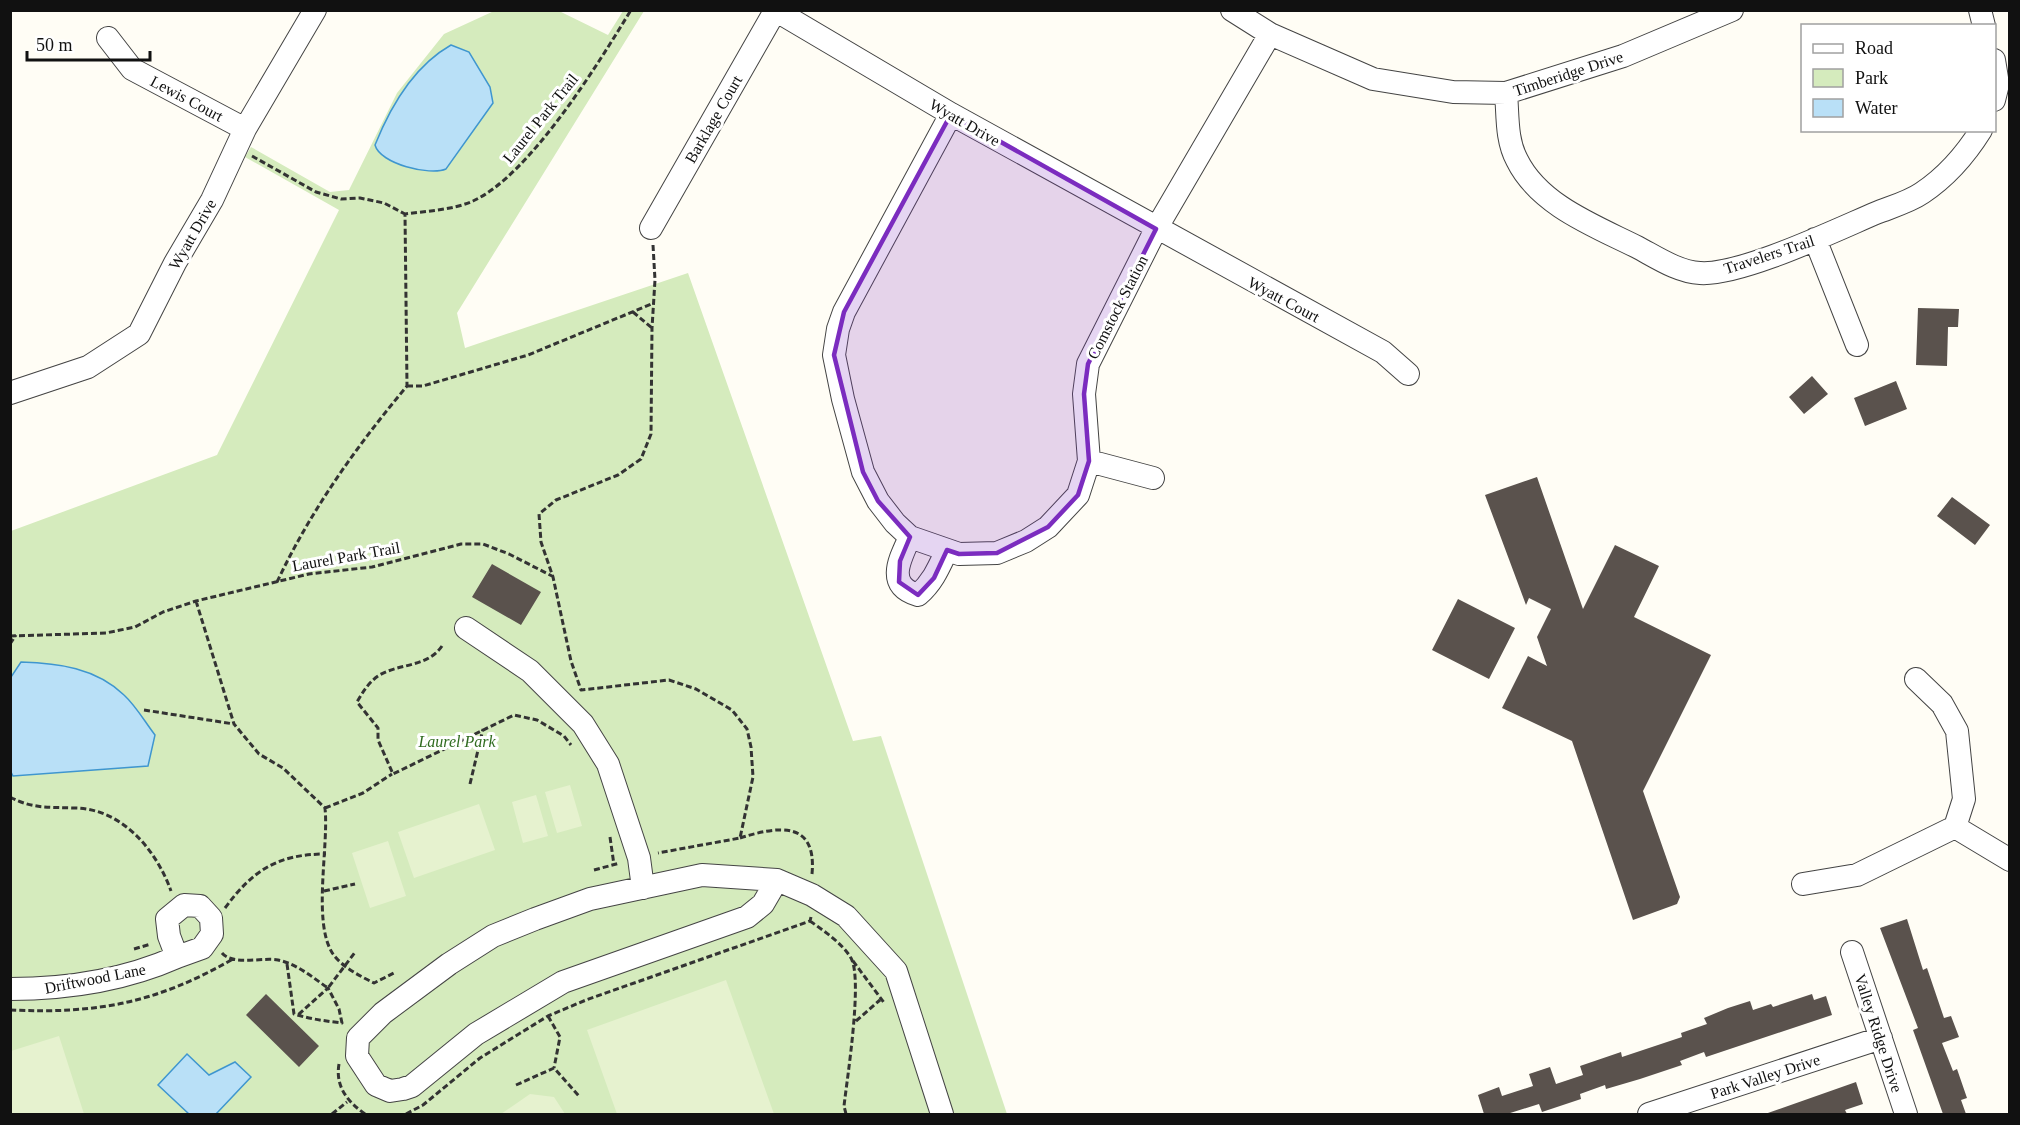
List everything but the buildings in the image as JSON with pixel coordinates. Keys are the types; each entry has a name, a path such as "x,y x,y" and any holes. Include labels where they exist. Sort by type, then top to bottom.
{"street":[{"name":"Wyatt Drive","path":"10,393 88,367 138,334 212,200 241,138 315,10"},
{"name":"Wyatt Drive","path":"775,10 951,114 1156,230"},
{"name":"Barklage Court","path":"651,228 775,10"},
{"name":"Timberidge Drive","path":"1232,10 1270,34 1353,73 1392,84 1454,92 1506,93 1623,56 1705,16 1732,10"},
{"name":"Comstock Station","path":"951,114 843,312 837,329 834,355 843,399 863,472 878,501 895,523 910,537 959,555 997,553 1026,541 1048,527 1078,495 1089,461 1084,394 1088,364 1156,230 1270,34"},
{"name":"Lewis Court","path":"108,38 132,69 241,138"},
{"path":"1996,68 1998,84 1996,95"},
{"name":"Travelers Trail","path":"1506,93 1510,143 1517,160 1529,178 1570,213 1675,266 1699,273 1726,271 1815,239 1922,194 1967,153 1980,132"},
{"name":"Wyatt Court","path":"1156,230 1383,352 1408,374"},
{"path":"1815,239 1857,345"},
{"path":"1089,461 1153,478"},
{"path":"910,537 900,561 899,582 907,591 918,595 934,578 947,550"},
{"path":"466,628 530,671 583,724 608,764 639,858 643,888"},
{"path":"1803,884 1857,875 1955,827 1964,799 1957,730 1942,704 1916,679"},
{"path":"1955,827 2010,860"},
{"path":"777,880 763,904 747,918 563,982 477,1034 412,1086 390,1091 376,1085 357,1056 358,1038 383,1013 449,964 493,936 535,918 590,899 702,875 777,880 812,895 846,916 896,971 942,1114"},
{"name":"Valley Ridge Drive","path":"1852,952 1906,1114"},
{"name":"Driftwood Lane","path":"10,989 51,989 131,974 177,957"},
{"name":"Park Valley Drive","path":"1649,1114 1881,1038"}],"path":[{"name":"Laurel Park Trail","path":"241,138 316,192 342,199 360,198 384,203 405,213 436,210 473,201 505,180 532,152 575,96 631,10"},
{"path":"405,213 407,386 423,386 491,368 655,303"},
{"path":"594,870 639,858 740,838 753,777 747,729 732,710 696,689 669,680 581,690 571,661 554,577 541,542 539,514 556,500 618,475 641,459 651,434 652,328 655,303 651,228"},
{"path":"633,312 652,328"},
{"name":"Laurel Park Trail","path":"277,582 297,542 361,441 407,386"},
{"name":"Laurel Park Trail","path":"10,636 106,633 135,627 163,612 196,602 309,574 372,567 461,544 483,544 509,554 554,577"},
{"path":"196,602 234,724 259,754 292,775 325,808 326,854 322,926 333,954 344,964 374,983 394,974"},
{"path":"10,644 16,635"},
{"path":"393,774 378,740 378,728 357,702 365,688 379,675 417,664 437,653 442,646"},
{"path":"144,710 234,724"},
{"path":"325,808 363,793 393,774 514,715 537,720 564,736 578,752"},
{"path":"470,784 483,729"},
{"path":"11,797 34,808 93,809 117,820 153,854 174,897"},
{"path":"610,831 614,865"},
{"path":"216,913 225,909 239,888 264,868 284,858 305,854 326,854"},
{"path":"324,891 355,884"},
{"path":"810,921 831,937 852,960 856,1021 848,1066 844,1106 846,1114"},
{"path":"222,949 223,956 233,959 279,960 298,967 328,988 339,1009 342,1023 294,1014 287,964"},
{"path":"298,1015 328,988 356,951"},
{"path":"10,1010 63,1013 112,1008 156,996 233,959"},
{"path":"856,1021 880,1000"},
{"path":"548,1016 560,1037 554,1068"},
{"path":"516,1084 554,1068"},
{"path":"554,1068 579,1095"},
{"path":"332,1114 347,1102 365,1114"}],"highlighted area":[{"path":"951,114 1156,229 1088,364 1084,394 1089,461 1078,495 1048,527 997,553 959,554 947,550 934,578 918,595 899,582 900,561 910,537 878,501 863,472 834,355 844,312"}],"green space":[{"name":"Laurel Park","path":"557,10 608,35 623,11 644,11 457,313 465,348 688,273 853,741 881,736 1007,1114 11,1114 11,531 217,455 339,210 245,157 251,147 330,192 349,190 397,93 444,34 494,11"},
{"path":"570,785 582,826 557,833 545,792"},
{"path":"536,795 548,836 523,843 512,802"},
{"path":"479,804 495,850 414,878 398,832"},
{"path":"388,841 406,896 370,908 352,853"},
{"path":"726,980 774,1114 617,1114 587,1030"},
{"path":"59,1036 84,1114 11,1114 11,1051"},
{"path":"530,1094 554,1097 565,1114 501,1114"}],"water":[{"path":"451,45 469,52 490,87 493,103 446,169 429,171 395,163 379,152 375,145 388,115 415,75"},
{"path":"21,662 62,666 89,673 124,695 155,735 148,766 13,776 10,770 11,677"},
{"path":"187,1054 209,1075 235,1062 251,1077 216,1114 189,1114 158,1085"}]}
